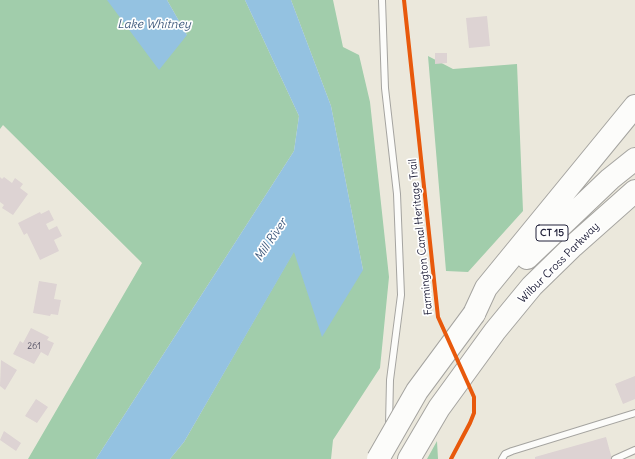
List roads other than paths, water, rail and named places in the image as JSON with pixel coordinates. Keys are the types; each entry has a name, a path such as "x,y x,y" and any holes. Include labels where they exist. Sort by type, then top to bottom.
{"highway":[{"path":"474,314 486,288 635,106"},
{"name":"CT 15","path":"384,455 418,391 474,314 532,252 610,178 635,159"},
{"name":"Wilbur Cross Parkway","path":"409,459 439,408 495,331 532,286 573,246 635,191"}],"lane":[{"path":"382,0 385,88 397,194 401,295 390,380 384,455"},
{"path":"502,459 505,454 512,451 635,413"},
{"path":"615,459 635,450"}],"water":[{"name":"Lake Whitney","path":"107,0 167,0 187,35 159,70"},
{"name":"Mill River","path":"245,0 291,0 331,106 363,270 322,337 294,252 184,442 170,459 96,459 294,151 299,116"}]}
